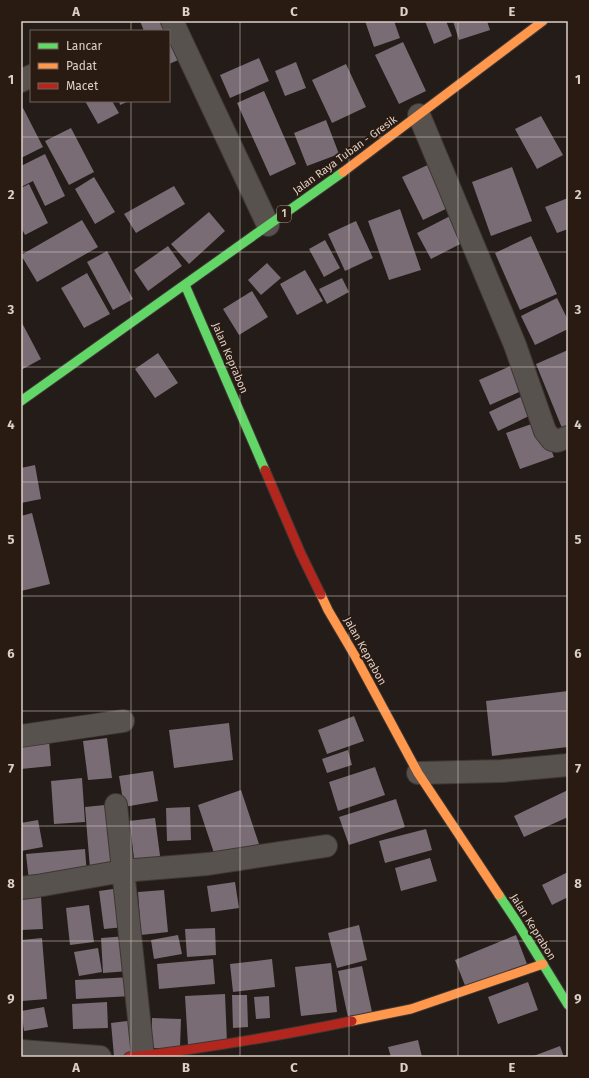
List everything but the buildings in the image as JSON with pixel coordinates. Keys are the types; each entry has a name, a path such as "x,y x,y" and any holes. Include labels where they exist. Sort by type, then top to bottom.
{"main road":[{"name":"Jalan Raya Tuban - Gresik","path":"21,401 339,175 543,21"},
{"name":"Jalan Keprabon","path":"185,285 301,554 328,610 355,656 418,774 517,922 568,1005"},
{"path":"136,1056 174,1052 299,1032 411,1010 543,964"}],"street":[{"path":"172,21 268,225"},
{"path":"21,81 30,76"},
{"path":"419,115 515,345 545,431 552,440 557,441 568,438"},
{"path":"21,736 123,721"},
{"path":"418,774 502,771 568,765"},
{"path":"116,805 123,872 136,1056"},
{"path":"21,888 123,872 208,864 326,846"},
{"path":"21,1050 100,1057"}],"traffic: fast":[{"path":"21,401 343,172"},
{"path":"185,285 265,470"},
{"path":"499,895 568,1005"}],"traffic: slow":[{"path":"343,172 543,21"},
{"path":"321,595 418,773 499,895"},
{"path":"352,1021 411,1009 543,964"}],"traffic: jam":[{"path":"265,470 301,554 321,595"},
{"path":"129,1057 241,1042 352,1021"}]}
